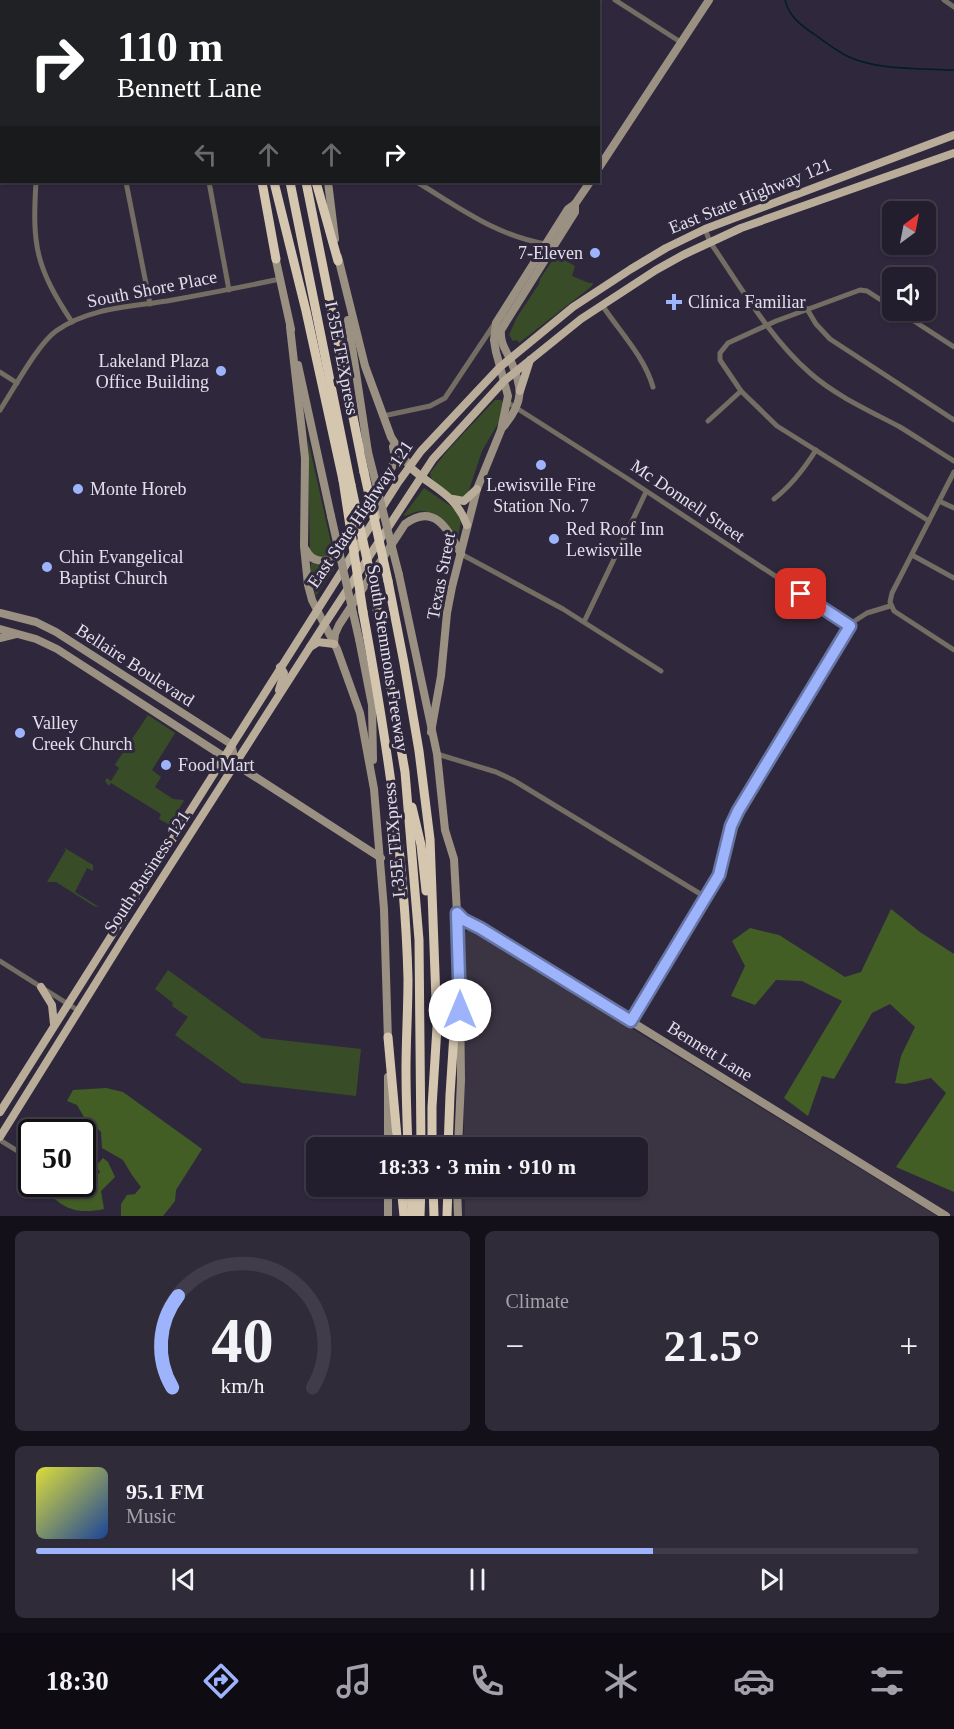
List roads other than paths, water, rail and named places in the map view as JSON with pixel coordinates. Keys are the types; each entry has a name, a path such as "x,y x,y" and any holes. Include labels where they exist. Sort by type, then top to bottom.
{"highway":[{"path":"260,183 276,259"},
{"name":"South Stemmons Freeway","path":"274,183 347,482 363,612 379,696 391,781 408,979 406,1070 408,1137"},
{"path":"289,183 309,290 306,311"},
{"name":"I 35E TEXpress","path":"289,183 347,482 375,597 405,772 419,951 421,1137"},
{"name":"South Stemmons Freeway","path":"306,183 405,663 426,795 430,839 437,1027 432,1137"},
{"path":"316,183 338,261"},
{"path":"405,772 421,845 434,950"},
{"path":"448,1137 460,962"},
{"path":"388,1037 397,1137"},
{"path":"402,1197 404,1216"},
{"path":"411,1197 412,1216"},
{"path":"420,1216 421,1197"},
{"path":"433,1197 434,1216"},
{"path":"447,1216 448,1197"}],"main road":[{"path":"600,166 709,0"},
{"name":"East State Highway 121","path":"316,610 421,451 500,367 573,307 666,248 705,229 954,135"},
{"path":"922,147 925,163"},
{"name":"East State Highway 121","path":"324,625 440,451 504,381 602,305 656,270 741,228 954,153"},
{"name":"South Stemmons Freeway","path":"328,183 338,261 365,366 391,437 410,467"},
{"path":"505,316 575,212 575,204 589,183"},
{"path":"812,188 818,202"},
{"name":"South Stemmons Freeway","path":"276,259 372,705 374,789 387,958 388,1137"},
{"name":"South Stemmons Freeway","path":"345,288 368,453 399,575 437,754 445,830 454,860 460,962 461,1080 458,1137"},
{"name":"Texas Street","path":"501,430 517,408 520,391 500,337 505,316"},
{"name":"Texas Street","path":"431,732 441,676 447,613 467,525 477,489 501,430 507,402 508,396 494,340 496,323 505,316"},
{"name":"South Stemmons Freeway","path":"290,327 305,458 304,546 308,585 316,610 334,644 360,713 374,789"},
{"path":"520,391 530,360"},
{"path":"304,546 308,555 316,560 325,561 336,556 392,467 395,457 391,437"},
{"path":"410,467 453,499 467,525"},
{"path":"453,499 464,501 477,489"},
{"path":"310,647 318,642 334,644 339,626 405,524 412,519 425,515 438,520 449,533 461,554"},
{"name":"South Business 121","path":"0,1112 316,610"},
{"name":"Bellaire Boulevard","path":"0,613 42,625 231,744"},
{"name":"South Business 121","path":"0,1138 127,933 324,625"},
{"name":"Bellaire Boulevard","path":"0,629 47,644 381,858"},
{"path":"0,638 18,633"},
{"path":"87,669 95,657"},
{"path":"277,699 284,673 280,667"},
{"path":"231,744 236,764"},
{"path":"125,912 136,920"},
{"name":"Bennett Lane","path":"457,913 464,920 946,1216"},
{"path":"117,925 127,933"},
{"path":"41,987 52,1005 54,1024"},
{"path":"388,1197 388,1216"},
{"path":"458,1197 458,1216"}],"street":[{"path":"615,0 682,43"},
{"path":"944,0 954,7"},
{"path":"36,183 34,230 38,256 51,290 72,322"},
{"path":"126,183 150,303"},
{"path":"209,183 229,290"},
{"path":"419,183 489,227 550,246"},
{"path":"705,229 710,242 779,343 812,375 954,461"},
{"name":"South Shore Place","path":"0,410 43,344 55,332 72,322 90,314 280,279"},
{"path":"882,301 867,291 860,290 807,309 728,343 720,353 722,365 741,391 777,426 929,522"},
{"path":"602,305 640,357 653,387"},
{"path":"807,309 816,324 830,339 954,420"},
{"path":"383,416 430,406 445,398 505,316"},
{"path":"914,321 954,347"},
{"path":"0,372 17,383"},
{"path":"708,421 741,391"},
{"name":"Mc Donnell Street","path":"507,402 850,626"},
{"path":"774,499 802,473 816,450"},
{"path":"954,472 892,593 890,606 894,611 954,650"},
{"path":"584,622 646,492"},
{"path":"939,501 954,508"},
{"path":"461,554 584,622 661,671"},
{"path":"912,555 954,578"},
{"path":"631,1021 707,898 723,863 731,826 738,811 850,626 867,613 890,606"},
{"path":"437,754 496,772 513,780 707,898"},
{"path":"0,961 79,1011"},
{"path":"0,1138 18,1150"}],"waterway":[{"path":"785,0 789,11 800,24 849,57 887,67 954,70"}],"place":[{"name":"7-Eleven","path":"595,253"},
{"name":"Clínica Familiar","path":"674,302"},
{"name":"Lakeland Plaza Office Building","path":"221,371"},
{"name":"Lewisville Fire Station No. 7","path":"541,465"},
{"name":"Monte Horeb","path":"78,489"},
{"name":"Red Roof Inn Lewisville","path":"554,539"},
{"name":"Chin Evangelical Baptist Church","path":"47,567"},
{"name":"Valley Creek Church","path":"20,733"},
{"name":"Food Mart","path":"166,765"}]}
